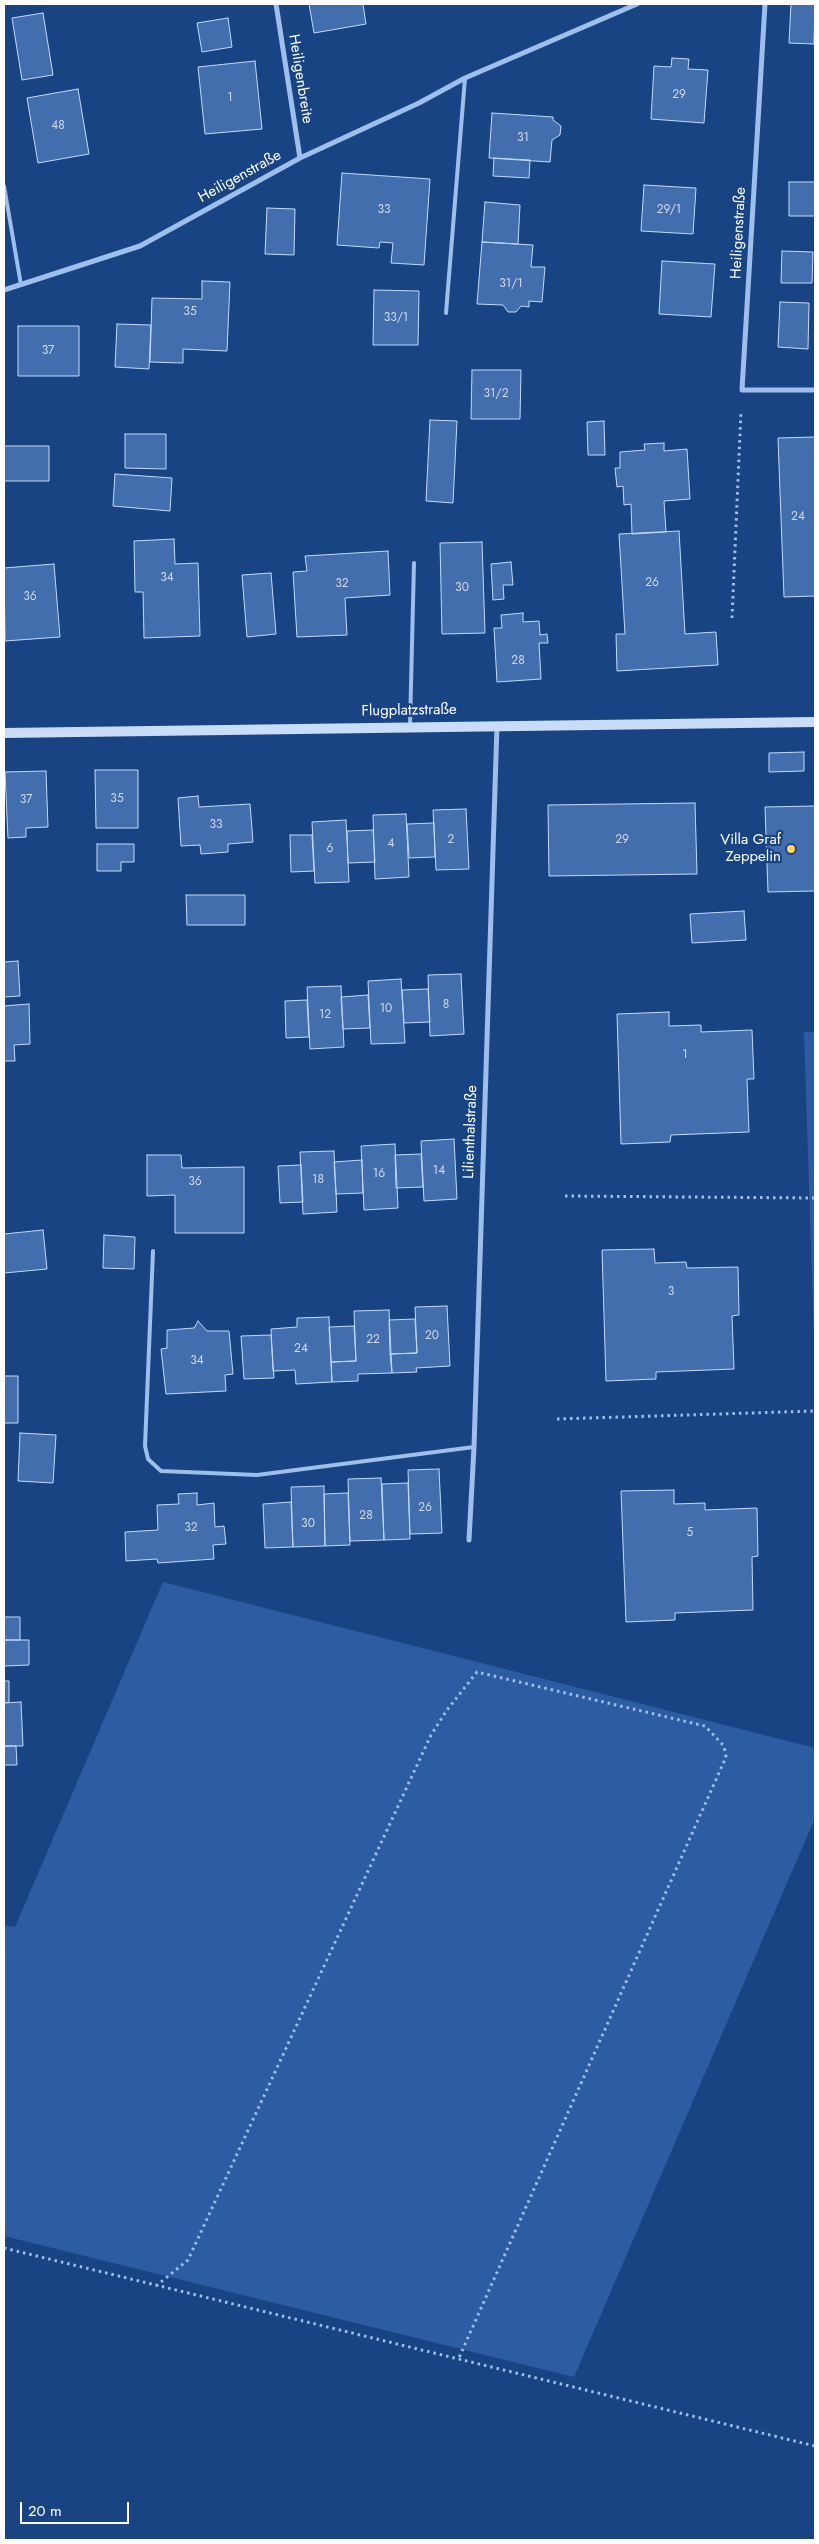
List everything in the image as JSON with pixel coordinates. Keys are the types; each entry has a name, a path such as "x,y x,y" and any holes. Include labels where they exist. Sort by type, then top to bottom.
{"street":[{"name":"Heiligenbreite","path":"276,4 300,158"},
{"name":"Heiligenstraße","path":"4,290 140,246 300,158 419,103 465,78 637,4"},
{"name":"Heiligenstraße","path":"742,390 765,4"},
{"path":"742,390 815,390"},
{"name":"Flugplatzstraße","path":"4,733 497,724 815,722"},
{"name":"Lilienthalstraße","path":"469,1540 474,1448 497,724"}],"lane":[{"path":"446,314 465,78"},
{"path":"4,186 21,285"},
{"path":"410,726 414,563"},
{"path":"153,1251 145,1446 148,1459 161,1471 257,1475 474,1448"}],"path":[{"path":"732,618 742,390"},
{"path":"565,1196 815,1198"},
{"path":"557,1419 815,1411"},
{"path":"156,2286 188,2260 431,1735 447,1710 477,1672 705,1726 724,1746 726,1757 458,2360"},
{"path":"4,2248 815,2446"}],"shaded area":[{"path":"804,1032 815,1032 815,1371"},
{"path":"163,1582 815,1748 815,1818 574,2377 4,2236 4,1925 15,1927"}],"building":[{"path":"309,4 363,4 366,24 314,33"},
{"path":"791,4 815,4 814,44 789,43"},
{"path":"43,13 53,75 22,80 12,18"},
{"path":"228,18 232,47 202,52 197,23"},
{"path":"672,58 689,59 688,69 708,70 704,123 651,119 654,66 671,67"},
{"path":"255,61 262,129 205,134 198,67"},
{"path":"78,89 89,154 38,163 27,98"},
{"path":"492,113 553,117 553,120 561,126 560,135 552,140 550,162 489,158"},
{"path":"494,158 530,160 529,178 493,176"},
{"path":"342,173 430,179 424,265 391,263 393,243 380,242 379,248 337,245"},
{"path":"789,182 815,182 815,216 789,216"},
{"path":"644,185 696,188 693,234 641,231"},
{"path":"485,202 520,205 518,244 482,242"},
{"path":"267,208 295,209 294,255 265,254"},
{"path":"482,242 533,245 531,267 545,267 542,302 529,301 529,307 521,306 516,312 508,312 503,305 477,304"},
{"path":"782,251 813,252 812,283 781,283"},
{"path":"662,261 715,264 711,317 659,314"},
{"path":"202,281 230,282 227,351 183,349 183,363 150,362 152,298 202,299"},
{"path":"374,290 419,291 418,345 373,345"},
{"path":"780,302 809,303 808,349 778,347"},
{"path":"117,324 151,325 149,369 115,367"},
{"path":"18,326 79,326 79,376 18,376"},
{"path":"472,370 521,370 520,419 471,419"},
{"path":"430,420 457,421 453,503 426,501"},
{"path":"604,421 605,455 588,455 587,422"},
{"path":"125,434 166,434 166,469 125,468"},
{"path":"815,437 815,596 784,597 778,438"},
{"path":"664,443 664,451 687,449 690,499 664,501 666,532 632,534 631,504 624,505 623,486 617,487 615,468 620,468 620,452 645,450 644,444"},
{"path":"4,446 49,446 49,481 4,481"},
{"path":"115,474 172,478 170,511 113,506"},
{"path":"679,531 685,634 716,632 718,665 617,671 616,634 625,634 619,534"},
{"path":"174,539 175,564 198,563 200,636 144,638 143,592 135,592 134,541"},
{"path":"482,542 485,633 442,634 440,543"},
{"path":"388,551 390,595 345,598 347,635 297,637 293,572 307,571 305,556"},
{"path":"511,562 513,585 503,585 504,599 493,600 491,564"},
{"path":"54,564 60,637 5,641 4,568"},
{"path":"271,573 276,634 247,637 242,575"},
{"path":"523,613 523,622 539,621 540,635 547,634 548,643 539,643 541,679 497,682 494,628 502,628 501,615"},
{"path":"804,752 804,771 769,772 769,753"},
{"path":"95,770 138,770 138,828 96,828"},
{"path":"46,771 48,827 26,828 26,837 8,838 5,772"},
{"path":"198,796 199,807 250,804 253,842 228,844 228,852 201,854 200,845 181,846 178,798"},
{"path":"695,803 697,874 549,876 548,805"},
{"name":"Villa Graf Zeppelin","path":"815,806 815,891 768,892 765,807"},
{"path":"466,809 469,869 436,870 433,810"},
{"path":"406,814 409,877 375,879 373,815"},
{"path":"346,820 349,882 315,883 312,822"},
{"path":"434,823 435,857 409,858 407,824"},
{"path":"373,830 375,862 348,863 347,831"},
{"path":"290,835 312,835 314,871 291,872"},
{"path":"97,844 134,844 134,862 121,862 121,871 97,871"},
{"path":"186,895 245,895 245,925 187,925"},
{"path":"744,911 746,940 692,943 690,914"},
{"path":"18,961 20,996 4,997 4,962"},
{"path":"461,974 464,1034 430,1036 428,975"},
{"path":"401,979 405,1043 371,1044 368,981"},
{"path":"341,986 344,1047 310,1049 307,987"},
{"path":"428,989 430,1022 404,1023 402,990"},
{"path":"368,995 370,1028 343,1029 341,997"},
{"path":"307,1000 309,1037 286,1038 285,1001"},
{"path":"29,1004 30,1044 14,1045 15,1061 4,1061 4,1006"},
{"path":"669,1012 669,1026 701,1025 701,1032 752,1030 754,1079 747,1079 749,1132 671,1135 670,1142 621,1144 617,1014"},
{"path":"454,1139 457,1199 424,1201 421,1141"},
{"path":"395,1144 398,1208 364,1210 361,1146"},
{"path":"334,1151 337,1212 303,1214 300,1152"},
{"path":"421,1154 423,1187 396,1188 395,1155"},
{"path":"147,1155 181,1155 182,1168 244,1167 244,1233 175,1233 175,1195 147,1196"},
{"path":"362,1160 363,1193 336,1194 334,1162"},
{"path":"301,1165 303,1202 280,1203 278,1166"},
{"path":"43,1230 47,1269 4,1273 4,1234"},
{"path":"104,1235 135,1237 134,1269 103,1268"},
{"path":"654,1249 655,1263 686,1262 687,1268 738,1267 739,1315 732,1316 734,1369 656,1372 656,1379 606,1381 602,1250"},
{"path":"447,1306 450,1366 416,1368 417,1372 392,1373 390,1354 417,1353 415,1307"},
{"path":"389,1310 392,1373 358,1374 358,1381 332,1382 331,1362 356,1361 354,1311"},
{"path":"329,1317 332,1382 296,1384 295,1370 273,1371 271,1329 297,1327 297,1318"},
{"path":"415,1319 417,1353 390,1354 389,1320"},
{"path":"198,1321 207,1331 229,1331 233,1374 225,1375 226,1391 166,1394 161,1349 167,1348 167,1330 194,1328"},
{"path":"354,1326 356,1361 331,1362 329,1327"},
{"path":"271,1335 274,1378 244,1379 241,1336"},
{"path":"4,1376 18,1376 18,1423 4,1423"},
{"path":"20,1433 56,1435 53,1483 18,1481"},
{"path":"439,1469 442,1533 410,1534 408,1470"},
{"path":"381,1478 384,1540 350,1541 348,1479"},
{"path":"408,1483 410,1539 384,1540 382,1484"},
{"path":"324,1486 325,1546 293,1547 291,1487"},
{"path":"674,1490 674,1504 705,1503 705,1510 757,1508 758,1556 752,1557 753,1610 675,1613 675,1620 626,1622 621,1491"},
{"path":"197,1493 197,1505 214,1503 215,1527 224,1526 226,1544 213,1545 214,1559 158,1563 157,1559 126,1561 125,1532 158,1530 157,1505 179,1504 178,1494"},
{"path":"348,1493 350,1545 325,1546 324,1494"},
{"path":"291,1502 293,1547 265,1548 263,1504"},
{"path":"4,1617 20,1617 20,1640 4,1640"},
{"path":"4,1640 29,1640 29,1665 4,1666"},
{"path":"4,1681 9,1681 9,1702 4,1703"},
{"path":"21,1702 23,1746 4,1746 4,1703"},
{"path":"4,1746 16,1746 17,1765 4,1765"}],"place":[{"name":"Villa Graf Zeppelin","path":"791,849"}]}
